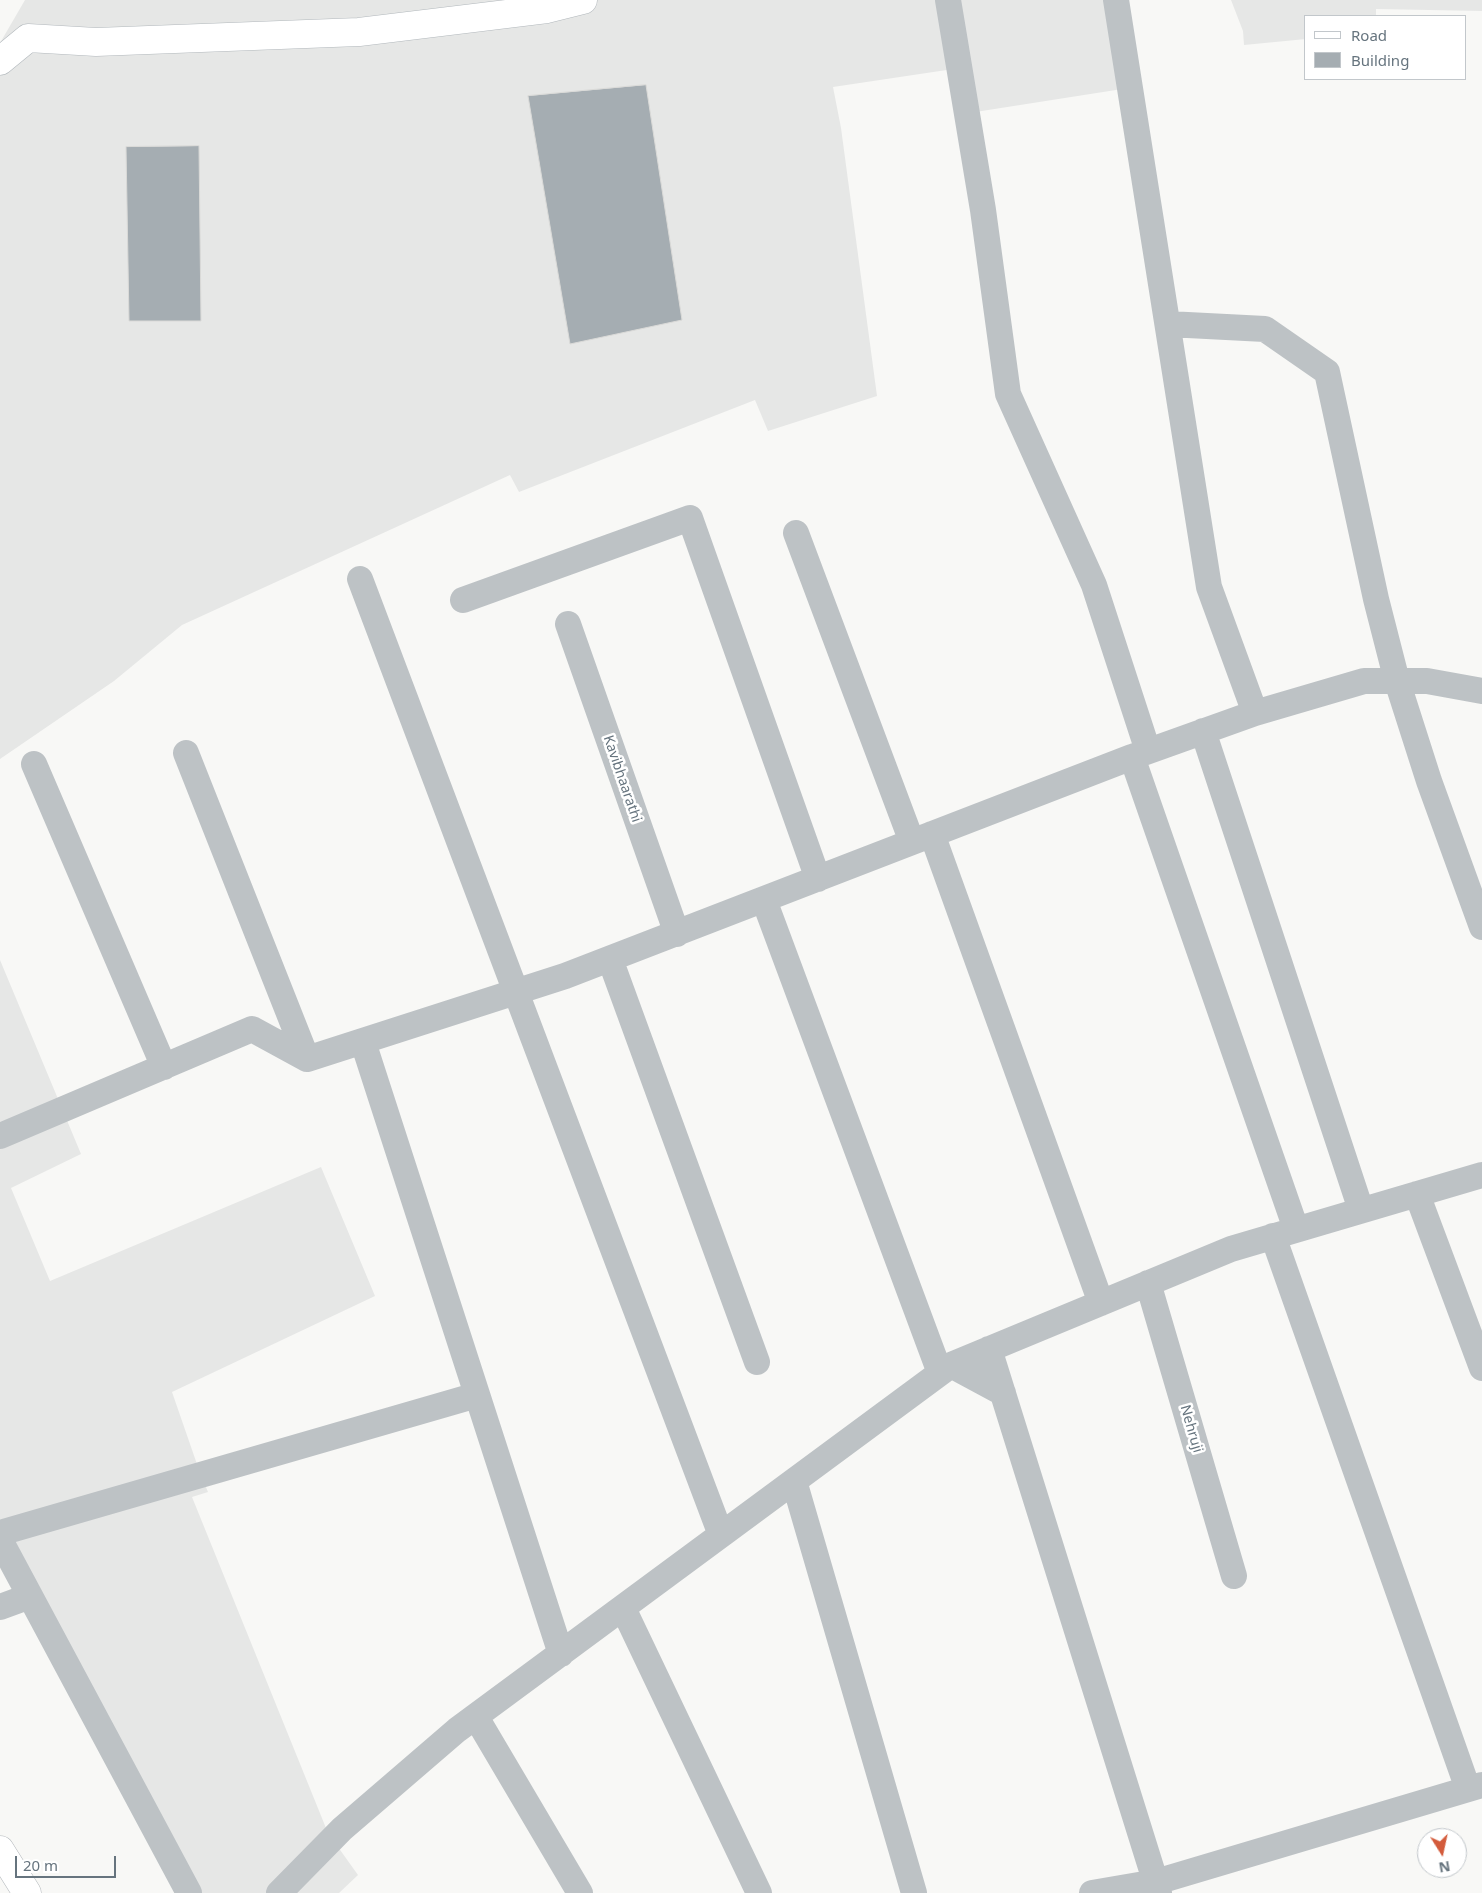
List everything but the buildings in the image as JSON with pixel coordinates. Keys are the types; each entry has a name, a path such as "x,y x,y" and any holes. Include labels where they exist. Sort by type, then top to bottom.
{"street":[{"path":"0,60 28,38 96,42 359,32 547,9 583,0"},
{"path":"948,0 984,210 1008,394 1094,586 1140,754 1285,1233 1475,1787 1158,1887 1092,1893"},
{"path":"1116,0 1209,587 1255,713"},
{"path":"1168,324 1266,329 1327,372 1376,599 1397,681 1430,781 1482,926"},
{"path":"463,600 690,518 818,879"},
{"path":"796,533 922,838 1101,1303"},
{"path":"360,579 722,1535"},
{"name":"Kavibhaarathi","path":"568,624 677,934"},
{"path":"0,1136 252,1029 307,1059 516,992 677,934 1140,754 1255,713 1364,681 1427,681 1482,691"},
{"path":"1204,731 1361,1210"},
{"path":"186,753 307,1059"},
{"path":"34,764 164,1067"},
{"path":"764,900 946,1369 1003,1394"},
{"path":"610,959 757,1362"},
{"path":"363,1042 561,1654"},
{"path":"279,1893 342,1829 457,1730 946,1369 989,1349 1231,1249 1482,1175"},
{"path":"1418,1194 1482,1368"},
{"name":"Nehruji","path":"1148,1283 1234,1576"},
{"path":"989,1349 1158,1887"},
{"path":"0,1533 477,1395"},
{"path":"794,1481 914,1893"},
{"path":"0,1540 189,1893"},
{"path":"0,1607 30,1596"},
{"path":"623,1608 759,1893"},
{"path":"476,1717 580,1893"},
{"path":"0,1850 27,1893"}],"shaded area":[{"path":"25,0 1123,0 1135,87 969,113 960,68 833,87 841,128 877,396 768,431 755,400 519,492 510,475 182,625 114,681 0,759 0,43"},
{"path":"1231,0 1482,0 1482,11 1376,9 1376,15 1304,15 1304,39 1244,45 1243,31"},
{"path":"0,960 81,1154 11,1188 50,1281 321,1167 375,1296 172,1392 208,1492 192,1497 328,1833 358,1875 339,1893 196,1893 0,1519"}]}
